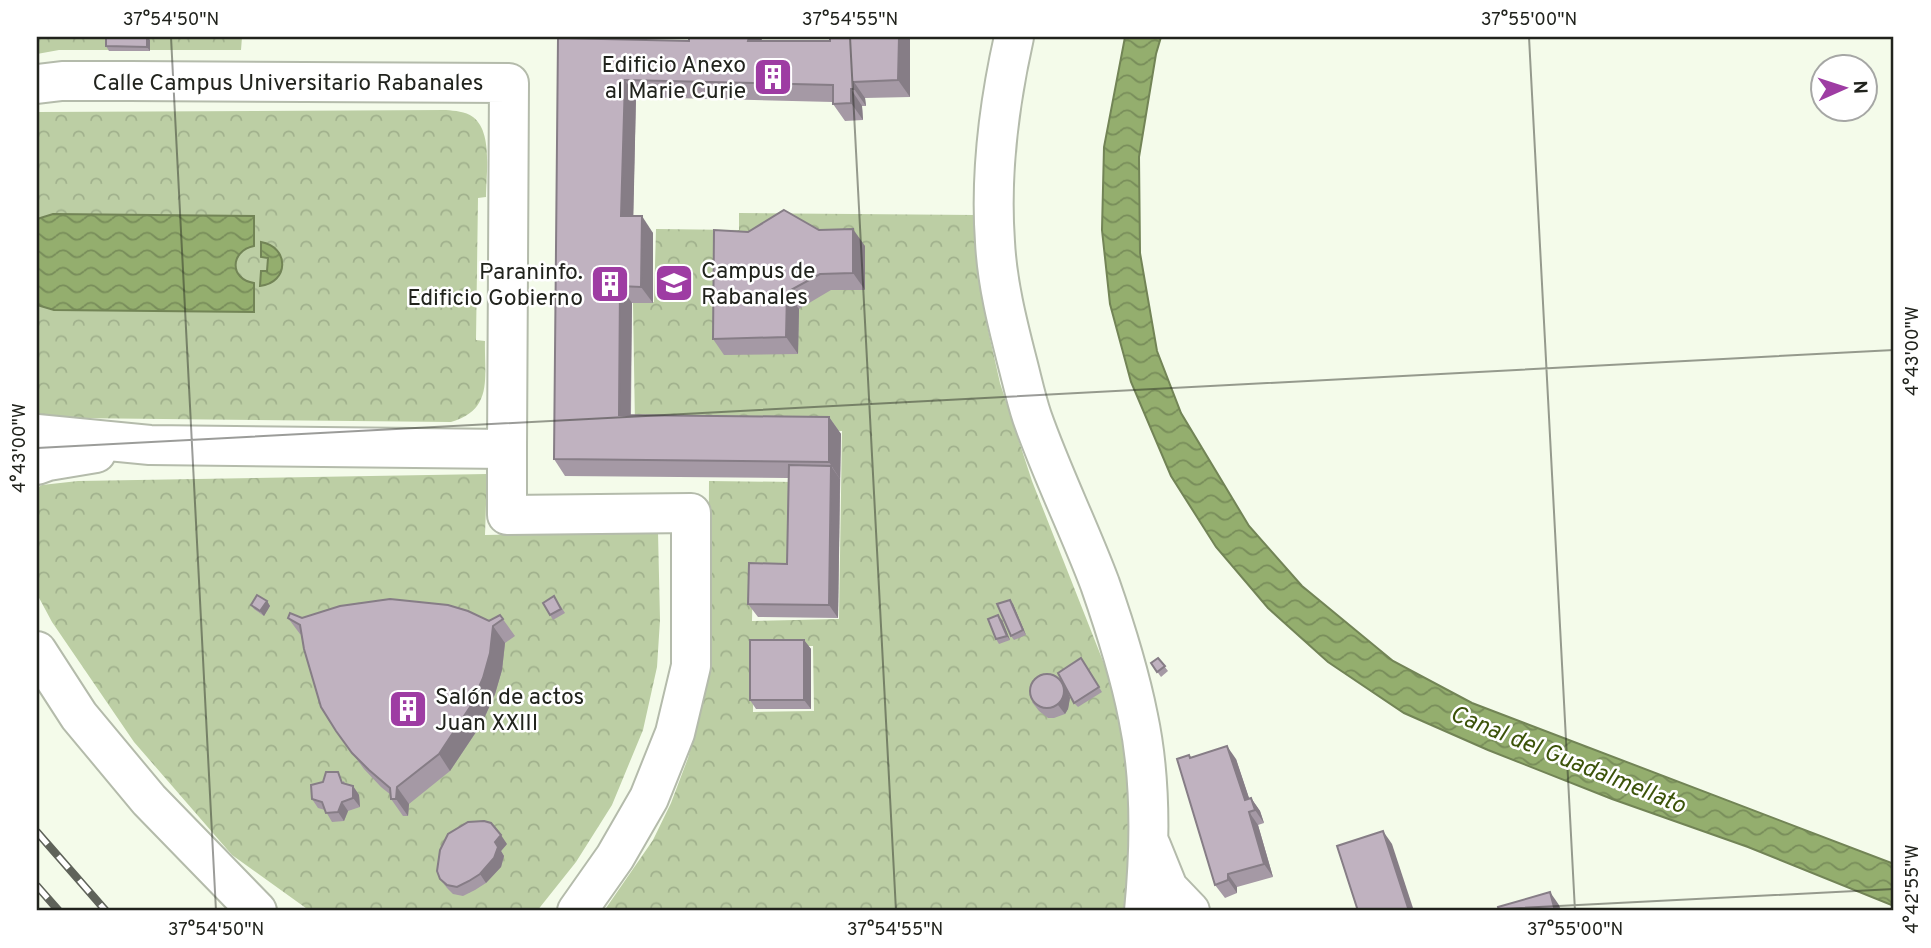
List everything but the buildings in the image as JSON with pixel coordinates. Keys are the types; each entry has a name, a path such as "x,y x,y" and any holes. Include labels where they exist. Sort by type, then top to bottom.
{"street":[{"path":"1014,37 997,127 994,171 995,242 1004,307 1032,416 1100,583 1122,650 1139,717 1146,777 1149,867 1144,911"},
{"name":"Calle Campus Universitario Rabanales","path":"37,84 62,81 509,83 507,515 691,513 691,666 675,733 649,798 615,857 577,911"},
{"path":"37,434 150,445 507,449"},
{"path":"37,465 150,445"},
{"path":"37,651 79,716 140,789 254,905"},
{"path":"1148,837 1168,888 1189,911"}],"green space":[{"path":"37,37 242,37 241,50 59,50 37,54"},
{"path":"37,112 463,112 473,117 483,133 487,154 486,197 478,198 476,340 485,341 485,379 480,401 465,417 451,422 37,416"},
{"path":"739,213 976,215 987,325 1000,383 1032,481 1114,689 1129,750 1134,836 1128,911 604,911 653,840 688,758 700,714 708,662 709,481 794,482 791,572 753,572 752,621 839,619 842,431 635,426 633,303 654,302 656,229 739,230","holes":["754,646 813,646 814,711 753,712"]},
{"path":"487,474 485,535 658,532 660,620 657,667 643,730 612,805 576,862 537,911 310,911 232,855 134,742 52,622 37,594 37,488 42,485 78,481"}],"water":[{"name":"Canal del Guadalmellato","path":"1125,37 1161,37 1139,157 1140,253 1157,351 1181,413 1249,526 1302,586 1393,661 1472,703 1894,864 1894,906 1748,847 1612,799 1404,713 1328,662 1268,608 1216,547 1171,476 1131,382 1110,304 1102,230 1104,147"},
{"path":"53,214 254,216 254,246 240,253 236,265 240,276 254,283 254,312 54,310 37,305 37,219"},
{"path":"261,242 277,251 282,265 276,279 260,286 261,271 267,271 268,258 261,257"}],"railway":[{"path":"37,832 106,911"},
{"path":"37,886 59,911"}],"place":[{"name":"Edificio Anexo al Marie Curie","path":"773,77"},
{"name":"Campus de Rabanales","path":"674,283"},
{"name":"Paraninfo. Edificio Gobierno","path":"610,284"},
{"name":"Salón de actos Juan XXIII","path":"408,709"}]}
